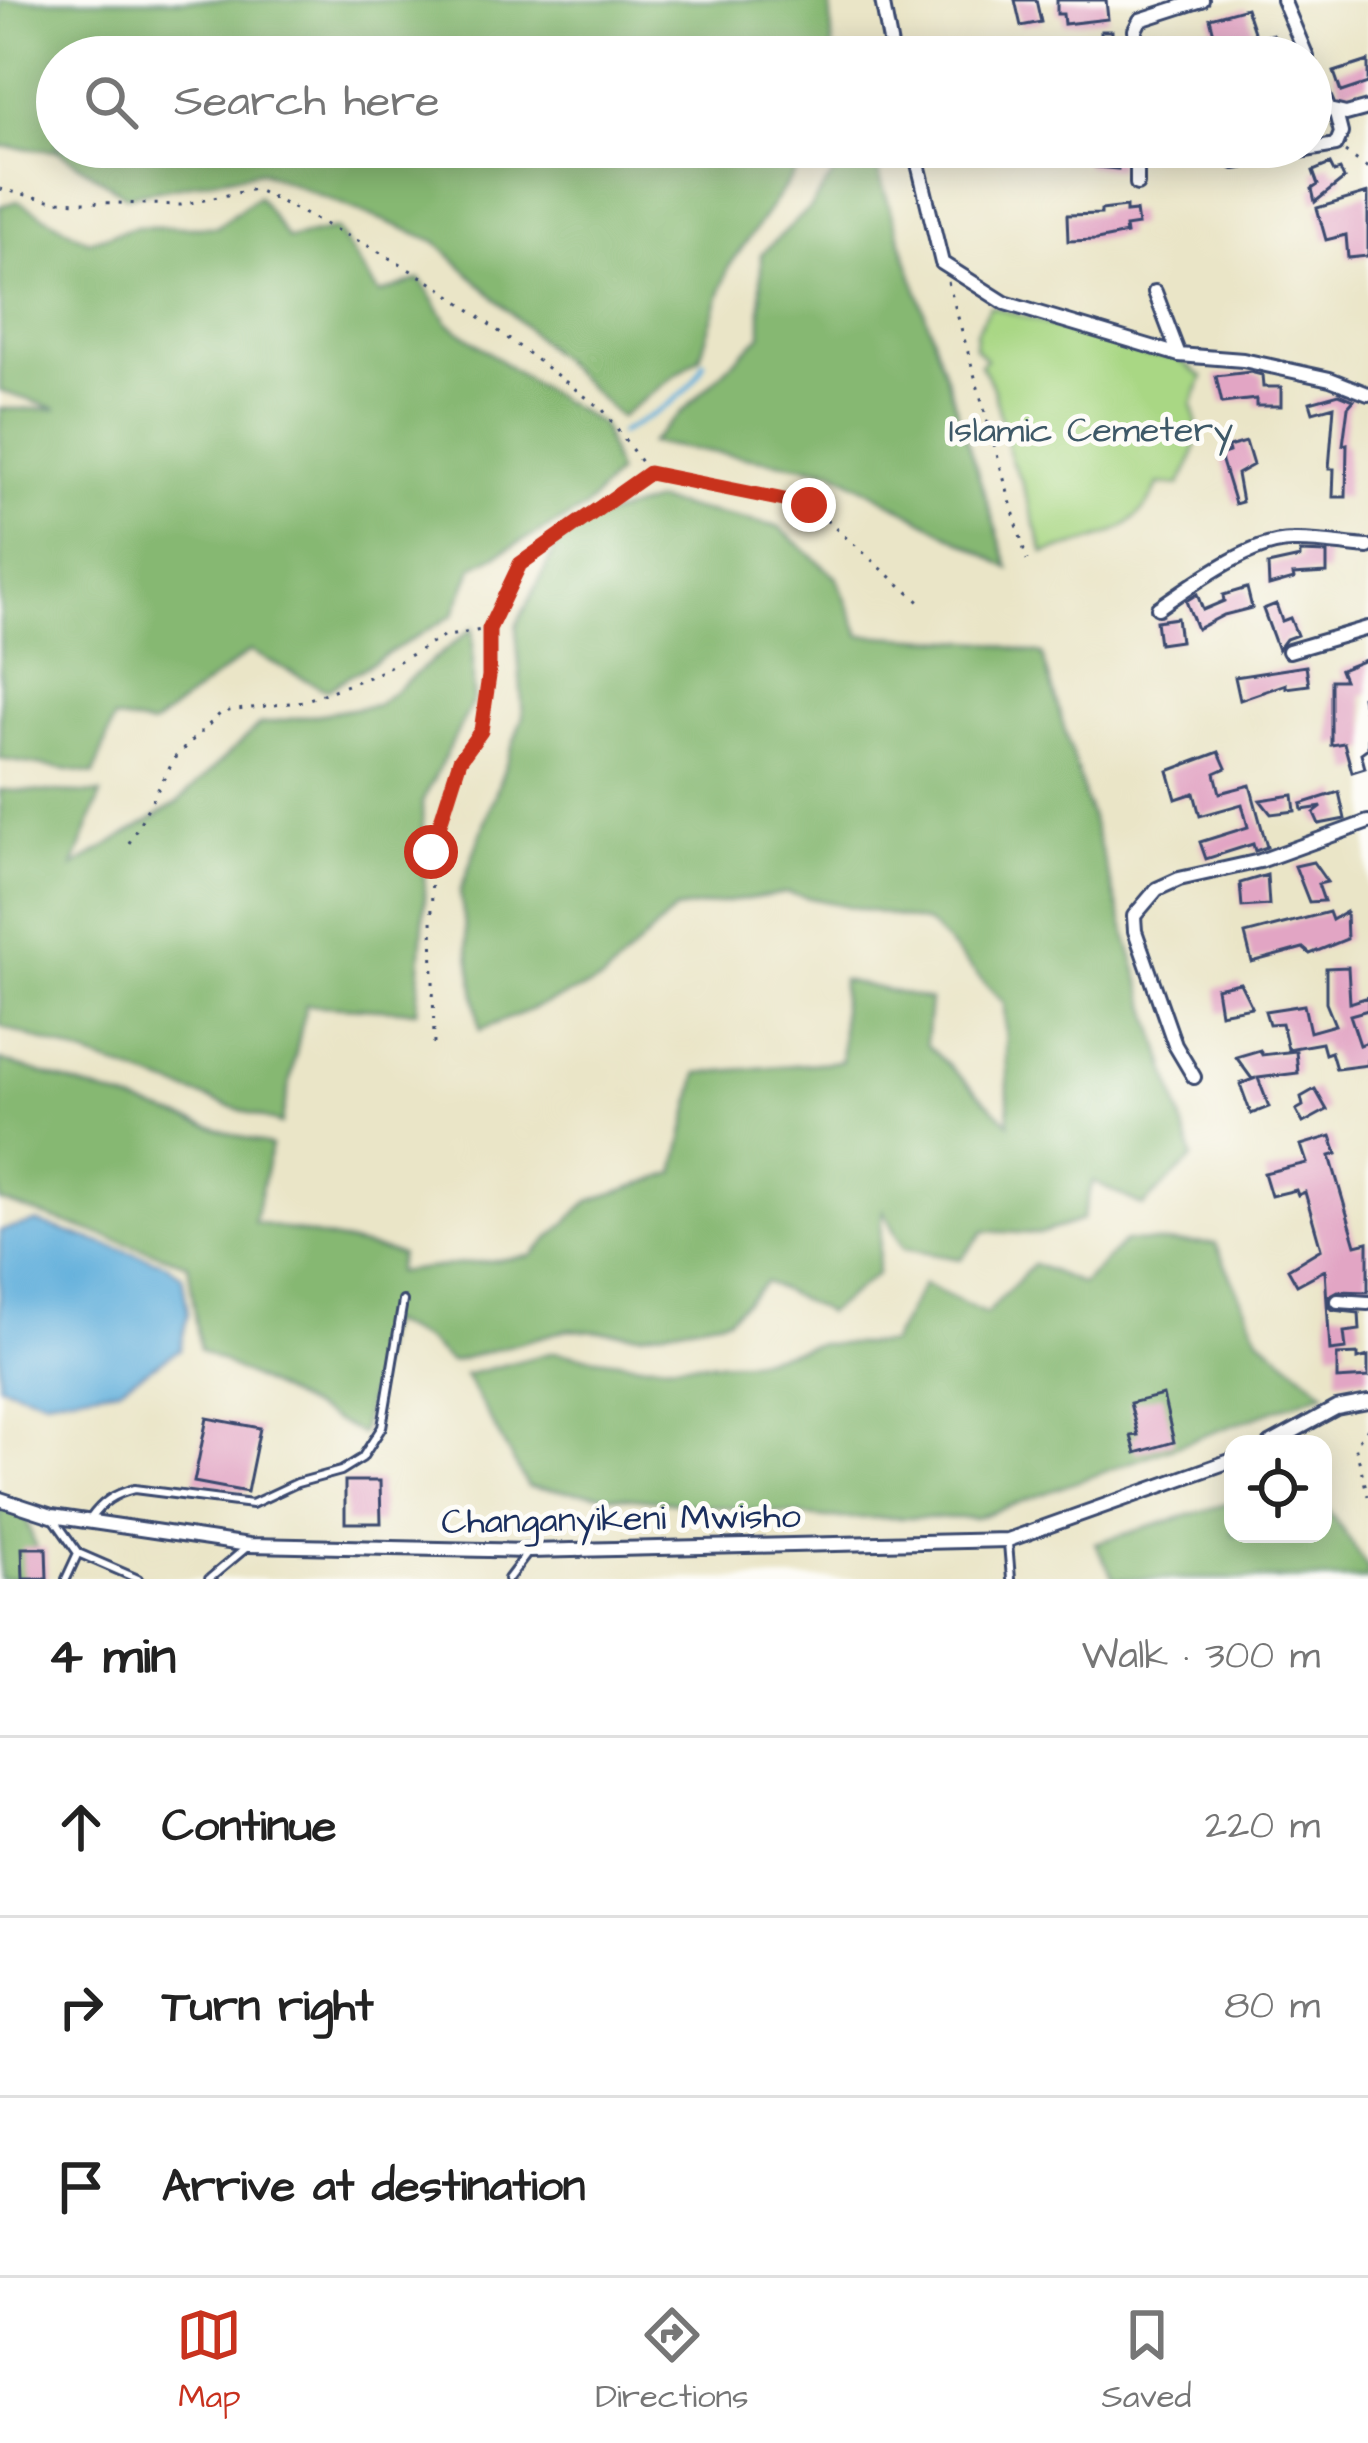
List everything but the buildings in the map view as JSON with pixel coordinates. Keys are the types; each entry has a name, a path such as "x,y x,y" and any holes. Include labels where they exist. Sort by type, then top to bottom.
{"street":[{"path":"882,0 889,36"},
{"path":"1136,36 1140,20 1202,0"},
{"path":"1283,0 1298,36"},
{"path":"1336,113 1368,108"},
{"path":"1332,109 1341,133 1332,146"},
{"path":"919,168 942,263 1005,303 1179,355 1243,360 1368,394"},
{"path":"1137,168 1137,184"},
{"path":"1155,292 1179,355"},
{"path":"1158,608 1208,574 1271,543 1291,540 1368,547"},
{"path":"1288,651 1368,628"},
{"path":"1194,1077 1175,1046 1135,932 1134,916 1144,900 1180,879 1260,861 1368,822"},
{"path":"1338,1301 1368,1303"},
{"path":"1286,1435 1336,1408 1368,1402"},
{"name":"Changanyikeni Mwisho","path":"0,1499 52,1516 249,1545 529,1551 1008,1540 1224,1463"}],"lane":[{"path":"88,1522 99,1505 134,1489 252,1504 297,1483 341,1471 362,1458 382,1427 403,1301"},
{"path":"52,1516 78,1553 138,1579"},
{"path":"1008,1540 1011,1579"},
{"path":"209,1579 249,1545"},
{"path":"508,1579 529,1551"},
{"path":"66,1579 78,1553"}],"path":[{"path":"1336,145 1368,168"},
{"path":"0,189 53,201 181,205 255,189 444,290 603,410 649,473 809,505 924,606"},
{"path":"942,263 1027,560"},
{"path":"434,1044 431,852 460,760 481,731 489,676 489,629 520,564 649,473"},
{"path":"129,843 176,756 222,712 304,701 374,675 443,637 489,629"},
{"path":"1368,1428 1354,1445 1368,1496"}],"green space":[{"path":"0,0 830,0 832,36 36,36 36,149 0,146"},
{"path":"84,168 798,168 728,268 700,357 620,417 435,241 260,171 126,196"},
{"path":"838,168 877,168 1009,568 832,470 650,443 761,335 761,254 809,209"},
{"path":"258,196 288,239 336,229 379,294 420,279 448,323 529,381 602,425 617,473 584,509 473,567 453,615 326,690 250,651 152,726 114,719 94,774 0,759 0,409 57,409 0,391 0,206 18,201 88,241 136,227 217,227"},
{"name":"Islamic Cemetery","path":"990,306 1147,356 1175,357 1203,377 1192,404 1196,446 1179,485 1158,484 1139,514 1112,533 1044,553 1011,461 993,387 980,364 986,359 975,347 976,332"},
{"path":"655,501 779,527 837,578 860,635 984,642 1042,654 1193,1158 1143,1206 1093,1181 1082,1220 1039,1234 984,1231 961,1259 903,1249 883,1210 877,1274 827,1313 766,1282 728,1318 642,1334 569,1329 450,1362 425,1340 387,1322 361,1434 200,1350 188,1264 0,1201 0,1060 271,1146 254,1222 400,1254 396,1272 531,1256 589,1201 675,1173 698,1073 842,1061 842,980 930,1000 926,1044 1009,1123 1004,1003 928,923 787,893 675,910 602,981 480,1030 460,892 523,716 516,626 566,528"},
{"path":"473,628 473,701 422,802 425,897 417,1011 306,1005 281,1124 0,1026 0,790 101,794 73,867 177,803 260,724 377,705"},
{"path":"1125,1241 1216,1244 1259,1337 1325,1392 976,1518 827,1518 528,1487 465,1375 554,1352 640,1364 746,1362 819,1344 890,1344 923,1284 986,1314 1034,1264 1082,1284"},
{"path":"0,1499 23,1507 45,1579 0,1579"},
{"path":"1224,1505 1224,1543 1332,1543 1332,1515 1368,1567 1368,1579 1114,1579 1095,1543"}],"water":[{"path":"36,1222 166,1264 182,1276 188,1313 180,1349 118,1388 44,1399 0,1385 0,1231"}],"waterway":[{"path":"620,433 680,395 704,362"}],"route":[{"path":"431,852 460,760 481,731 489,676 489,629 520,564 649,473 809,505"}]}
